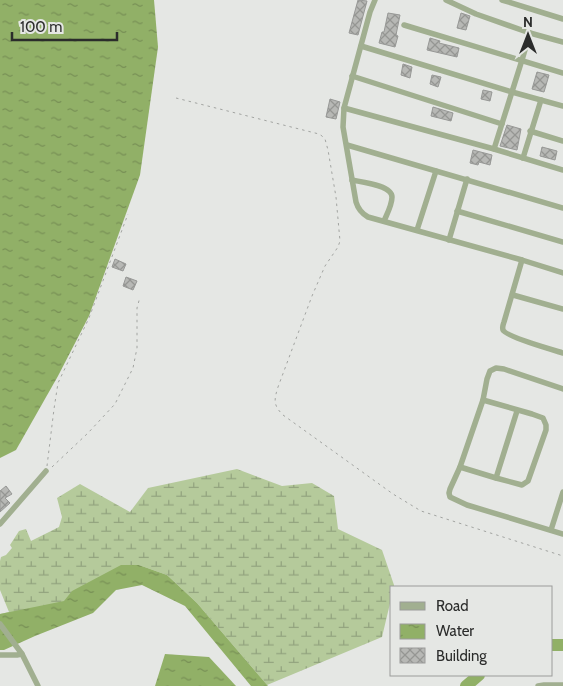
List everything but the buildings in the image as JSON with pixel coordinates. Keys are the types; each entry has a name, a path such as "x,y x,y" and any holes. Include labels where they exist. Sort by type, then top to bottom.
{"street":[{"path":"375,0 344,108 344,127 358,209 368,217 563,273"},
{"path":"446,0 476,14 530,33 563,42"},
{"path":"502,0 563,19"},
{"path":"404,25 563,73"},
{"path":"494,149 530,33"},
{"path":"361,46 563,106"},
{"path":"352,76 502,124"},
{"path":"523,158 541,100"},
{"path":"344,108 563,170"},
{"path":"530,131 563,141"},
{"path":"347,145 563,208"},
{"path":"417,230 436,171"},
{"path":"449,240 467,179"},
{"path":"352,180 381,186 391,193 392,198 384,221"},
{"path":"457,211 563,242"},
{"path":"522,260 502,328 511,336 563,353"},
{"path":"513,295 563,309"},
{"path":"563,389 504,370 493,369 490,371 483,400 449,493 450,497 467,505 563,534"},
{"path":"460,467 518,485 525,484 528,481 546,430 546,425 542,418 483,400"},
{"path":"496,478 517,411"},
{"path":"0,524 46,471"},
{"path":"552,530 563,492"},
{"path":"0,624 22,654 38,686"},
{"path":"0,655 22,654"},
{"path":"538,686 544,684 563,685"}],"path":[{"path":"176,98 319,134 325,139 336,197 340,241 325,266 312,296 278,387 275,403 278,410 363,473 421,511 563,556"},
{"path":"46,471 58,383 89,318 128,214"},
{"path":"46,471 88,433 115,404 133,368 138,348 137,308 140,297"}],"green space":[{"path":"237,469 282,486 312,483 334,496 338,529 382,550 394,585 390,586 390,603 382,637 267,685 197,603 167,575 139,565 74,606 0,617 0,614 9,612 0,590 0,561 1,557 6,555 12,548 10,545 19,531 26,529 31,541 59,527 62,517 57,498 80,484 130,512 148,488"}],"water":[{"path":"0,0 154,0 158,47 140,175 89,316 16,450 0,458"},
{"path":"121,565 139,565 167,575 197,603 268,686 251,686 185,606 142,585 116,590 93,613 0,650 0,614 64,601 72,591"},
{"path":"165,654 209,657 236,686 155,686"}],"waterway":[{"path":"553,645 563,645"},
{"path":"466,686 478,676"}]}
